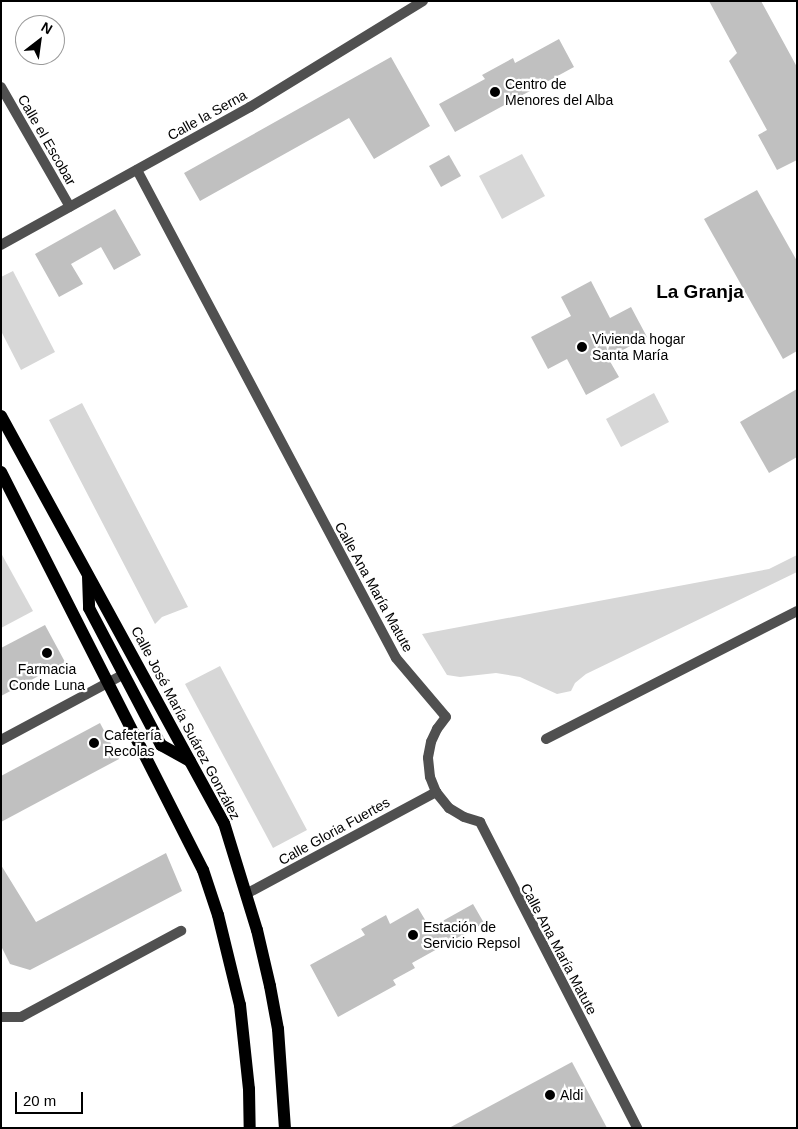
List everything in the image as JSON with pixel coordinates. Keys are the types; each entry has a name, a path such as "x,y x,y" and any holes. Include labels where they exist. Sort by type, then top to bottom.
{"main road":[{"name":"Calle José María Suárez González","path":"1,416 224,823 246,894 270,986 278,1030 285,1128"},
{"path":"1,472 203,870 218,915 240,1005 249,1089 250,1128"},
{"path":"88,574 89,608 161,745 190,761"}],"street":[{"name":"Calle la Serna","path":"1,246 250,107 423,1"},
{"name":"Calle el Escobar","path":"1,87 70,207"},
{"name":"Calle Ana María Matute","path":"137,170 396,658 446,717 437,728 431,742 428,758 430,777 436,792 449,808 464,817 480,822 637,1128"},
{"path":"546,739 797,611"},
{"path":"1,740 124,674"},
{"name":"Calle Gloria Fuertes","path":"246,894 436,792"},
{"path":"2,1014 22,1017 181,931"}],"shaded area":[{"path":"522,154 545,196 502,219 479,176"},
{"path":"13,271 55,352 21,370 1,331 1,277"},
{"path":"654,393 669,422 621,447 606,419"},
{"path":"82,403 188,607 162,617 155,624 49,420"},
{"path":"1,553 33,611 1,628"},
{"path":"797,555 797,572 586,674 575,683 571,691 557,694 520,677 496,673 460,677 447,675 422,634 769,569"},
{"path":"220,666 307,830 273,848 185,684"}],"building":[{"path":"709,1 761,1 797,67 797,160 777,170 758,135 767,130 729,61 737,53"},
{"name":"Centro de Menores del Alba","path":"559,39 574,67 455,132 439,104 485,79 482,75 513,58 515,63"},
{"path":"391,57 430,126 374,159 349,118 200,201 184,173"},
{"path":"449,155 461,176 441,187 429,166"},
{"path":"757,190 797,261 797,351 783,359 704,219"},
{"path":"115,209 141,255 114,270 101,247 71,264 83,284 59,297 35,254"},
{"name":"Vivienda hogar Santa María","path":"591,281 610,318 631,307 647,337 608,358 619,377 586,395 567,359 548,369 531,337 571,316 561,297"},
{"path":"797,389 797,457 769,473 740,422"},
{"path":"45,625 65,662 1,696 1,648"},
{"path":"100,723 119,759 1,822 1,776"},
{"path":"166,853 182,891 30,970 10,964 1,946 1,865 36,922"},
{"path":"473,904 484,923 412,963 415,968 393,980 396,985 338,1017 310,965 365,935 361,929 386,915 390,924 418,908 430,928"},
{"name":"Aldi","path":"572,1062 607,1128 449,1128"}],"place":[{"name":"Centro de Menores del Alba","path":"495,92"},
{"name":"Vivienda hogar Santa María","path":"582,347"},
{"name":"Farmacia Conde Luna","path":"47,653"},
{"name":"Cafetería Recolas","path":"94,743"},
{"name":"Estación de Servicio Repsol","path":"413,935"},
{"name":"Aldi","path":"550,1095"}],"district":[{"name":"La Granja","path":"700,292"}]}
